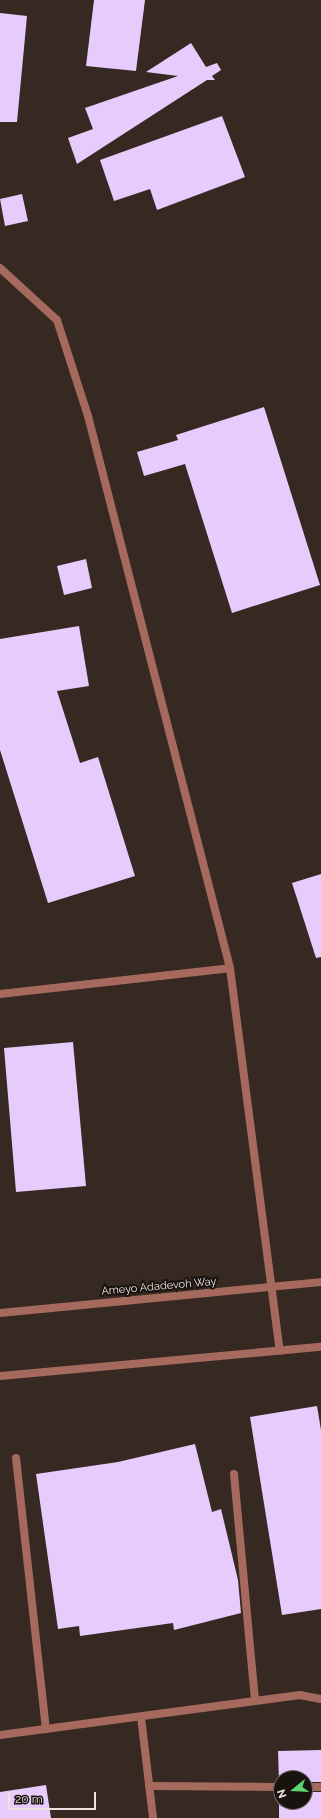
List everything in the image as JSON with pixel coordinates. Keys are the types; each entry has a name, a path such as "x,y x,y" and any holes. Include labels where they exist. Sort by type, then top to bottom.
{"street":[{"path":"0,268 57,320 88,416 230,968 270,1287 280,1351"},
{"path":"0,994 230,968"},
{"name":"Ameyo Adadevoh Way","path":"0,1313 321,1282"},
{"path":"0,1376 321,1347"},
{"path":"16,1458 46,1729"},
{"path":"234,1474 255,1701"},
{"path":"0,1735 300,1695 321,1699"},
{"path":"141,1717 153,1818"},
{"path":"149,1786 273,1787"}],"building":[{"path":"94,0 145,0 136,71 86,66"},
{"path":"0,13 27,16 17,122 0,122"},
{"path":"191,43 206,67 217,63 221,70 212,76 215,80 207,80 77,164 68,138 93,129 85,108 178,76 146,72"},
{"path":"222,116 245,177 157,210 150,189 114,201 100,160"},
{"path":"22,194 28,221 5,226 0,199"},
{"path":"264,407 320,585 232,613 185,464 144,476 137,452 178,440 176,435"},
{"path":"86,559 92,588 64,595 57,566"},
{"path":"79,626 89,686 57,691 80,763 98,757 135,876 48,903 0,750 0,639"},
{"path":"321,874 321,957 316,958 292,883"},
{"path":"73,1042 86,1186 16,1192 4,1048"},
{"path":"317,1406 321,1430 321,1609 282,1615 250,1417"},
{"path":"195,1444 212,1512 221,1509 238,1580 241,1613 174,1630 173,1623 80,1636 79,1626 58,1629 36,1474 118,1462"},
{"path":"321,1750 321,1782 313,1782 313,1770 279,1770 278,1751"},
{"path":"46,1785 51,1818 0,1818 0,1792"},
{"path":"313,1792 321,1792 321,1818 279,1818 279,1810 313,1810"}]}
